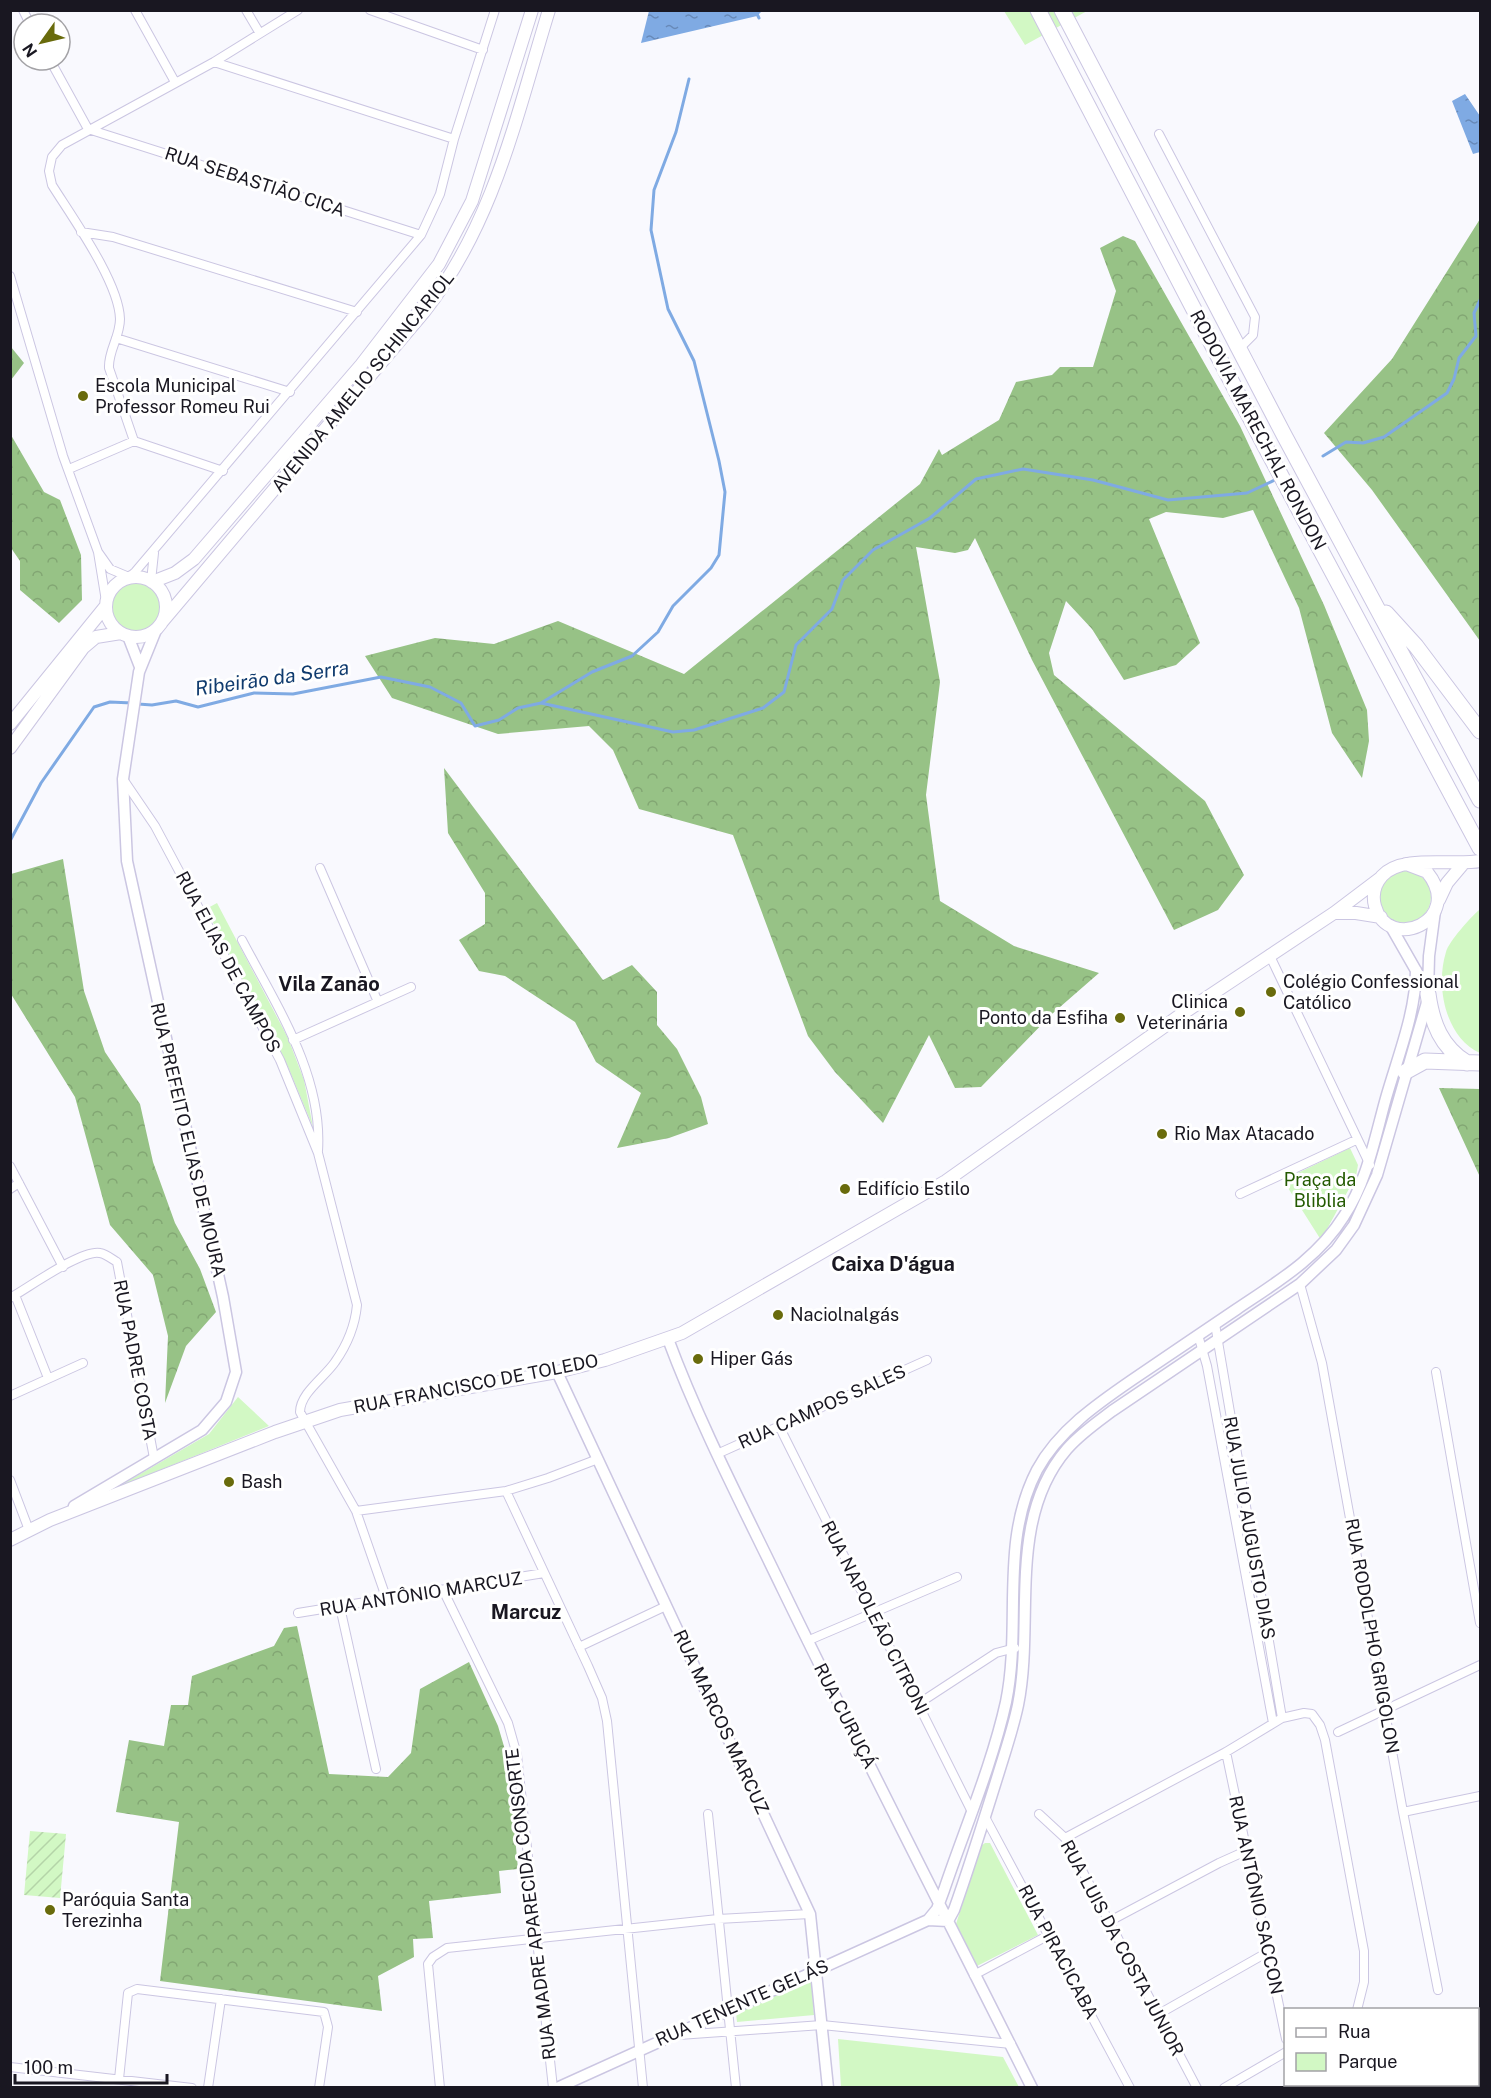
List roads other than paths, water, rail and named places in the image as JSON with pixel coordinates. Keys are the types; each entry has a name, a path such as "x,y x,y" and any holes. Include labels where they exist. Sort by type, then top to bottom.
{"highway":[{"name":"RODOVIA MARECHAL RONDON","path":"1038,10 1265,446 1480,848"},
{"name":"RODOVIA MARECHAL RONDON","path":"1062,10 1371,598 1480,800"},
{"path":"1371,598 1416,646 1480,731"},
{"path":"1428,997 1436,1028 1442,1040 1456,1056 1474,1063"},
{"path":"1405,1072 1425,1061 1474,1063"}],"main road":[{"name":"AVENIDA AMELIO SCHINCARIOL","path":"152,581 175,573 194,559 361,365 439,264 471,201 532,10"},
{"name":"AVENIDA AMELIO SCHINCARIOL","path":"159,626 424,312 453,273 487,207 549,10"},
{"path":"10,724 106,604 117,583 129,577 152,581 159,588 166,605 159,626 143,636 96,637 83,648 10,748"},
{"path":"106,604 110,622 124,635"},
{"path":"1385,921 1374,898 1379,879 1396,866 1471,862"},
{"path":"1334,913 1356,913 1385,921 1400,929 1420,926 1436,907 1447,883 1471,862"},
{"path":"1406,864 1427,872 1434,881 1436,907"},
{"name":"RUA FRANCISCO DE TOLEDO","path":"10,1540 50,1520 305,1421 380,1401 557,1372 605,1360 668,1339 723,1312 946,1181 1269,954 1334,913 1379,879"}],"street":[{"path":"135,10 175,82"},
{"path":"246,10 259,32"},
{"path":"134,441 109,368 108,359 119,324 118,310 99,261 52,185 49,171 55,151 88,129 214,62 259,32 298,10"},
{"path":"370,10 483,50"},
{"path":"98,552 110,569 129,577 154,552 421,235 440,194 454,139 495,10"},
{"path":"214,62 454,139"},
{"path":"57,72 88,129"},
{"name":"RUA SEBASTIÃO CICA","path":"88,129 421,235"},
{"path":"1159,134 1256,317 1253,335 1240,348"},
{"path":"81,232 113,237 357,312"},
{"path":"10,276 69,469 98,552 106,604"},
{"path":"116,338 290,392"},
{"path":"69,469 134,441 223,471"},
{"path":"152,581 154,552"},
{"name":"RUA PREFEITO ELIAS DE MOURA","path":"50,1520 202,1430 225,1402 236,1372 228,1320 127,861 123,779 140,669 159,626"},
{"name":"RUA PREFEITO ELIAS DE MOURA","path":"124,635 140,669"},
{"name":"RUA ELIAS DE CAMPOS","path":"123,779 155,826 280,1060 318,1153 357,1305 355,1321 343,1350 303,1401 300,1412 305,1421"},
{"path":"320,868 378,1002"},
{"path":"948,1921 954,1910 985,1816 1018,1704 1025,1649 1025,1587 1031,1528 1040,1495 1057,1462 1083,1433 1203,1348 1300,1284 1336,1250 1348,1234 1367,1201 1377,1175 1428,997 1429,956 1436,907"},
{"path":"1385,921 1416,970 1428,997"},
{"name":"RUA ELIAS DE CAMPOS","path":"242,940 293,1040 310,1081 318,1124 318,1153"},
{"path":"1269,954 1356,1140 1377,1175"},
{"path":"928,1920 939,1903 1006,1701 1012,1648 1017,1529 1029,1490 1045,1457 1075,1423 1106,1398 1293,1272 1325,1242 1345,1215 1368,1163 1413,1000 1416,970"},
{"path":"293,1040 411,987"},
{"path":"1240,1194 1356,1140"},
{"path":"10,1166 63,1267 13,1297 48,1378"},
{"path":"10,1189 20,1183"},
{"name":"RUA PADRE COSTA","path":"63,1267 93,1253 101,1253 117,1262 154,1458"},
{"name":"RUA RODOLPHO GRIGOLON","path":"1300,1284 1322,1363 1403,1812 1438,1990"},
{"name":"RUA JULIO AUGUSTO DIAS","path":"1215,1324 1282,1718"},
{"name":"RUA JULIO AUGUSTO DIAS","path":"1198,1335 1203,1348 1273,1723"},
{"name":"RUA CURUÇÁ","path":"668,1339 683,1380 717,1454 807,1641 1032,2088"},
{"name":"RUA CAMPOS SALES","path":"717,1454 927,1360"},
{"path":"10,1396 83,1363"},
{"name":"RUA MARCOS MARCUZ","path":"557,1372 810,1914 828,2088"},
{"path":"1436,1372 1480,1623"},
{"path":"305,1421 356,1511 387,1600"},
{"name":"RUA NAPOLEÃO CITRONI","path":"779,1426 971,1810"},
{"path":"356,1511 506,1491 597,1459"},
{"path":"10,1480 29,1530"},
{"path":"506,1491 602,1698 608,1721 643,2088"},
{"name":"RUA ANTÔNIO MARCUZ","path":"298,1613 444,1592 544,1574"},
{"path":"807,1641 957,1577"},
{"name":"RUA MADRE APARECIDA CONSORTE","path":"444,1592 508,1723 517,1755 555,2088"},
{"path":"579,1647 666,1606"},
{"path":"340,1607 376,1769"},
{"path":"918,1704 996,1653 1012,1648 1025,1649"},
{"path":"1338,1732 1480,1665"},
{"path":"1065,1838 1226,1752 1282,1718 1305,1713 1312,1714 1320,1725 1325,1740 1364,1951 1364,1982 1358,2007"},
{"name":"RUA ANTÔNIO SACCON","path":"1226,1752 1284,2029"},
{"path":"1403,1812 1480,1796"},
{"path":"708,1814 736,2088"},
{"name":"RUA LUIS DA COSTA JUNIOR","path":"1039,1814 1065,1838 1197,2088"},
{"name":"RUA PIRACICABA","path":"985,1816 1130,2088"},
{"path":"1108,1922 1248,1850"},
{"path":"440,2088 428,1964 433,1957 447,1948 718,1919 810,1914"},
{"name":"RUA TENENTE GELÁS","path":"555,2088 928,1920 948,1921"},
{"path":"974,1975 1049,1935"},
{"path":"1157,2015 1268,1952"},
{"path":"119,2079 128,1993 136,1989 324,2012 328,2027 319,2088"},
{"path":"208,2088 221,1999"},
{"path":"670,2036 822,2025 1011,2044"},
{"path":"1224,2088 1284,2053"},
{"path":"10,2067 192,2088"}],"water":[{"path":"760,10 761,12 757,16 641,43 649,11"},
{"path":"1465,94 1480,116 1480,152 1473,154 1452,101"}],"waterway":[{"path":"755,10 759,18"},
{"path":"541,703 592,672 632,656 658,632 673,606 711,568 719,555 725,492 719,461 694,361 668,309 651,230 654,190 676,132 689,79"},
{"name":"Ribeirão da Serra","path":"1323,456 1346,442 1363,443 1384,437 1447,393 1454,379 1459,358 1476,336 1474,313 1480,300"},
{"name":"Ribeirão da Serra","path":"138,704 152,705 176,701 198,707 254,693 293,694 381,677 430,687 461,703 475,726 499,720 518,708 541,703 673,732 694,730 763,708 784,692 796,645 832,609 843,580 873,550 930,518 976,479 1023,469 1093,480 1168,500 1247,493 1277,479"},
{"name":"Ribeirão da Serra","path":"10,841 41,783 94,707 110,702 132,703"}],"place":[{"name":"Escola Municipal Professor Romeu Rui","path":"83,396"},
{"name":"Colégio Confessional Católico","path":"1271,992"},
{"name":"Clinica Veterinária","path":"1240,1012"},
{"name":"Ponto da Esfiha","path":"1120,1018"},
{"name":"Rio Max Atacado","path":"1162,1134"},
{"name":"Edifício Estilo","path":"845,1189"},
{"name":"Naciolnalgás","path":"778,1315"},
{"name":"Hiper Gás","path":"698,1359"},
{"name":"Bash","path":"229,1482"},
{"name":"Paróquia Santa Terezinha","path":"50,1910"}],"district":[{"name":"Vila Zanão","path":"329,984"},
{"name":"Caixa D'água","path":"893,1264"},
{"name":"Marcuz","path":"526,1612"}],"park label":[{"name":"Praça da Bliblia","path":"1320,1190"}]}
